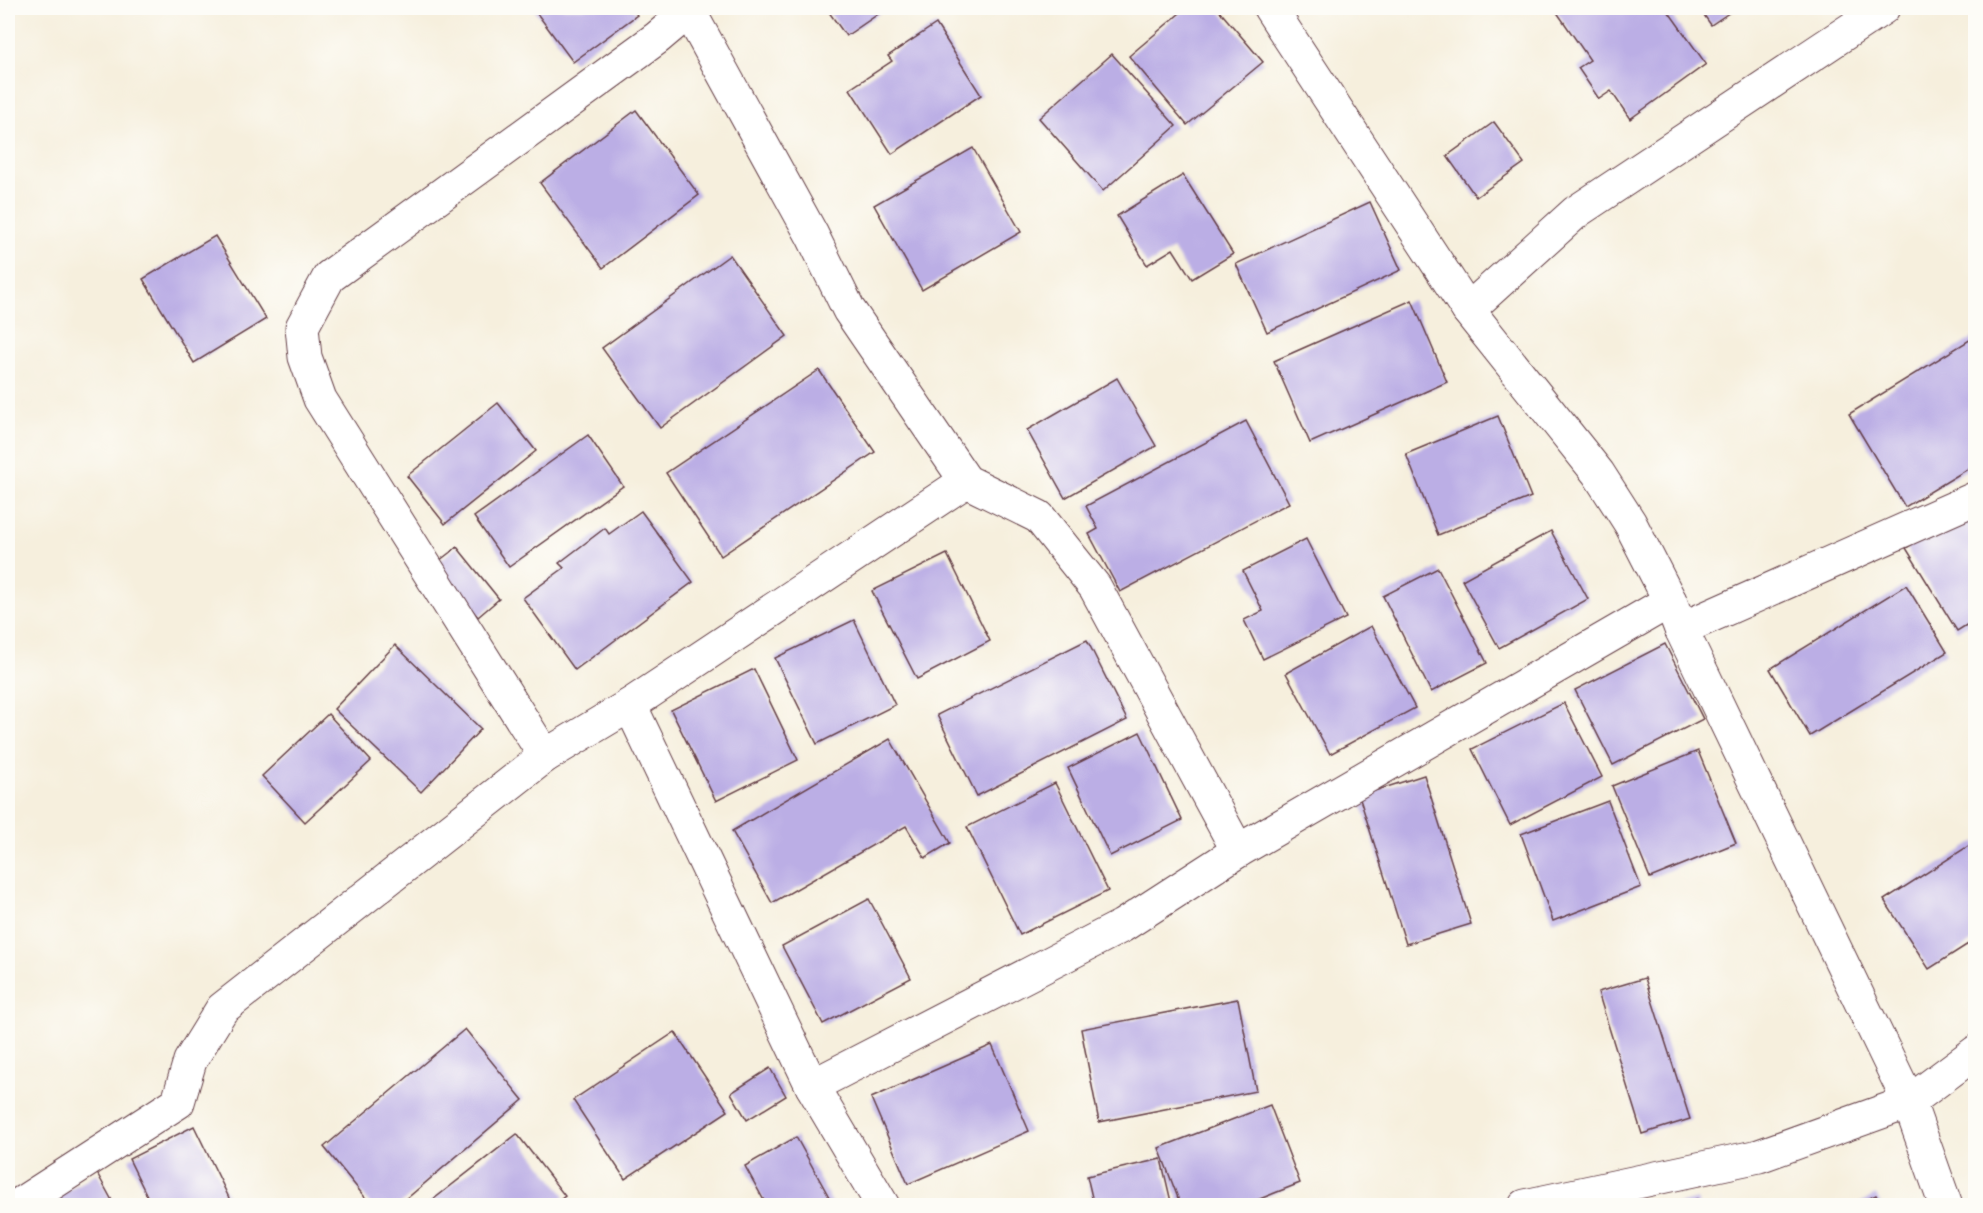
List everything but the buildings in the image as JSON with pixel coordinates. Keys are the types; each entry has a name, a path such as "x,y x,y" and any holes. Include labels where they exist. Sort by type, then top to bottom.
{"street":[{"path":"1270,8 1468,310 1598,473 1630,523 1909,1102 1946,1206"},
{"path":"1468,310 1576,212 1883,8"},
{"path":"545,756 320,399 305,357 302,327 328,277 657,38 692,9 812,235 849,310 966,481 1039,517 1095,587 1238,851"},
{"path":"17,1206 178,1102 190,1061 222,1009 545,756 630,705 966,481"},
{"path":"812,1086 1122,926 1238,851 1676,615 1976,498"},
{"path":"630,705 812,1086 883,1206"},
{"path":"1525,1206 1758,1156 1909,1102 1976,1052"}]}
